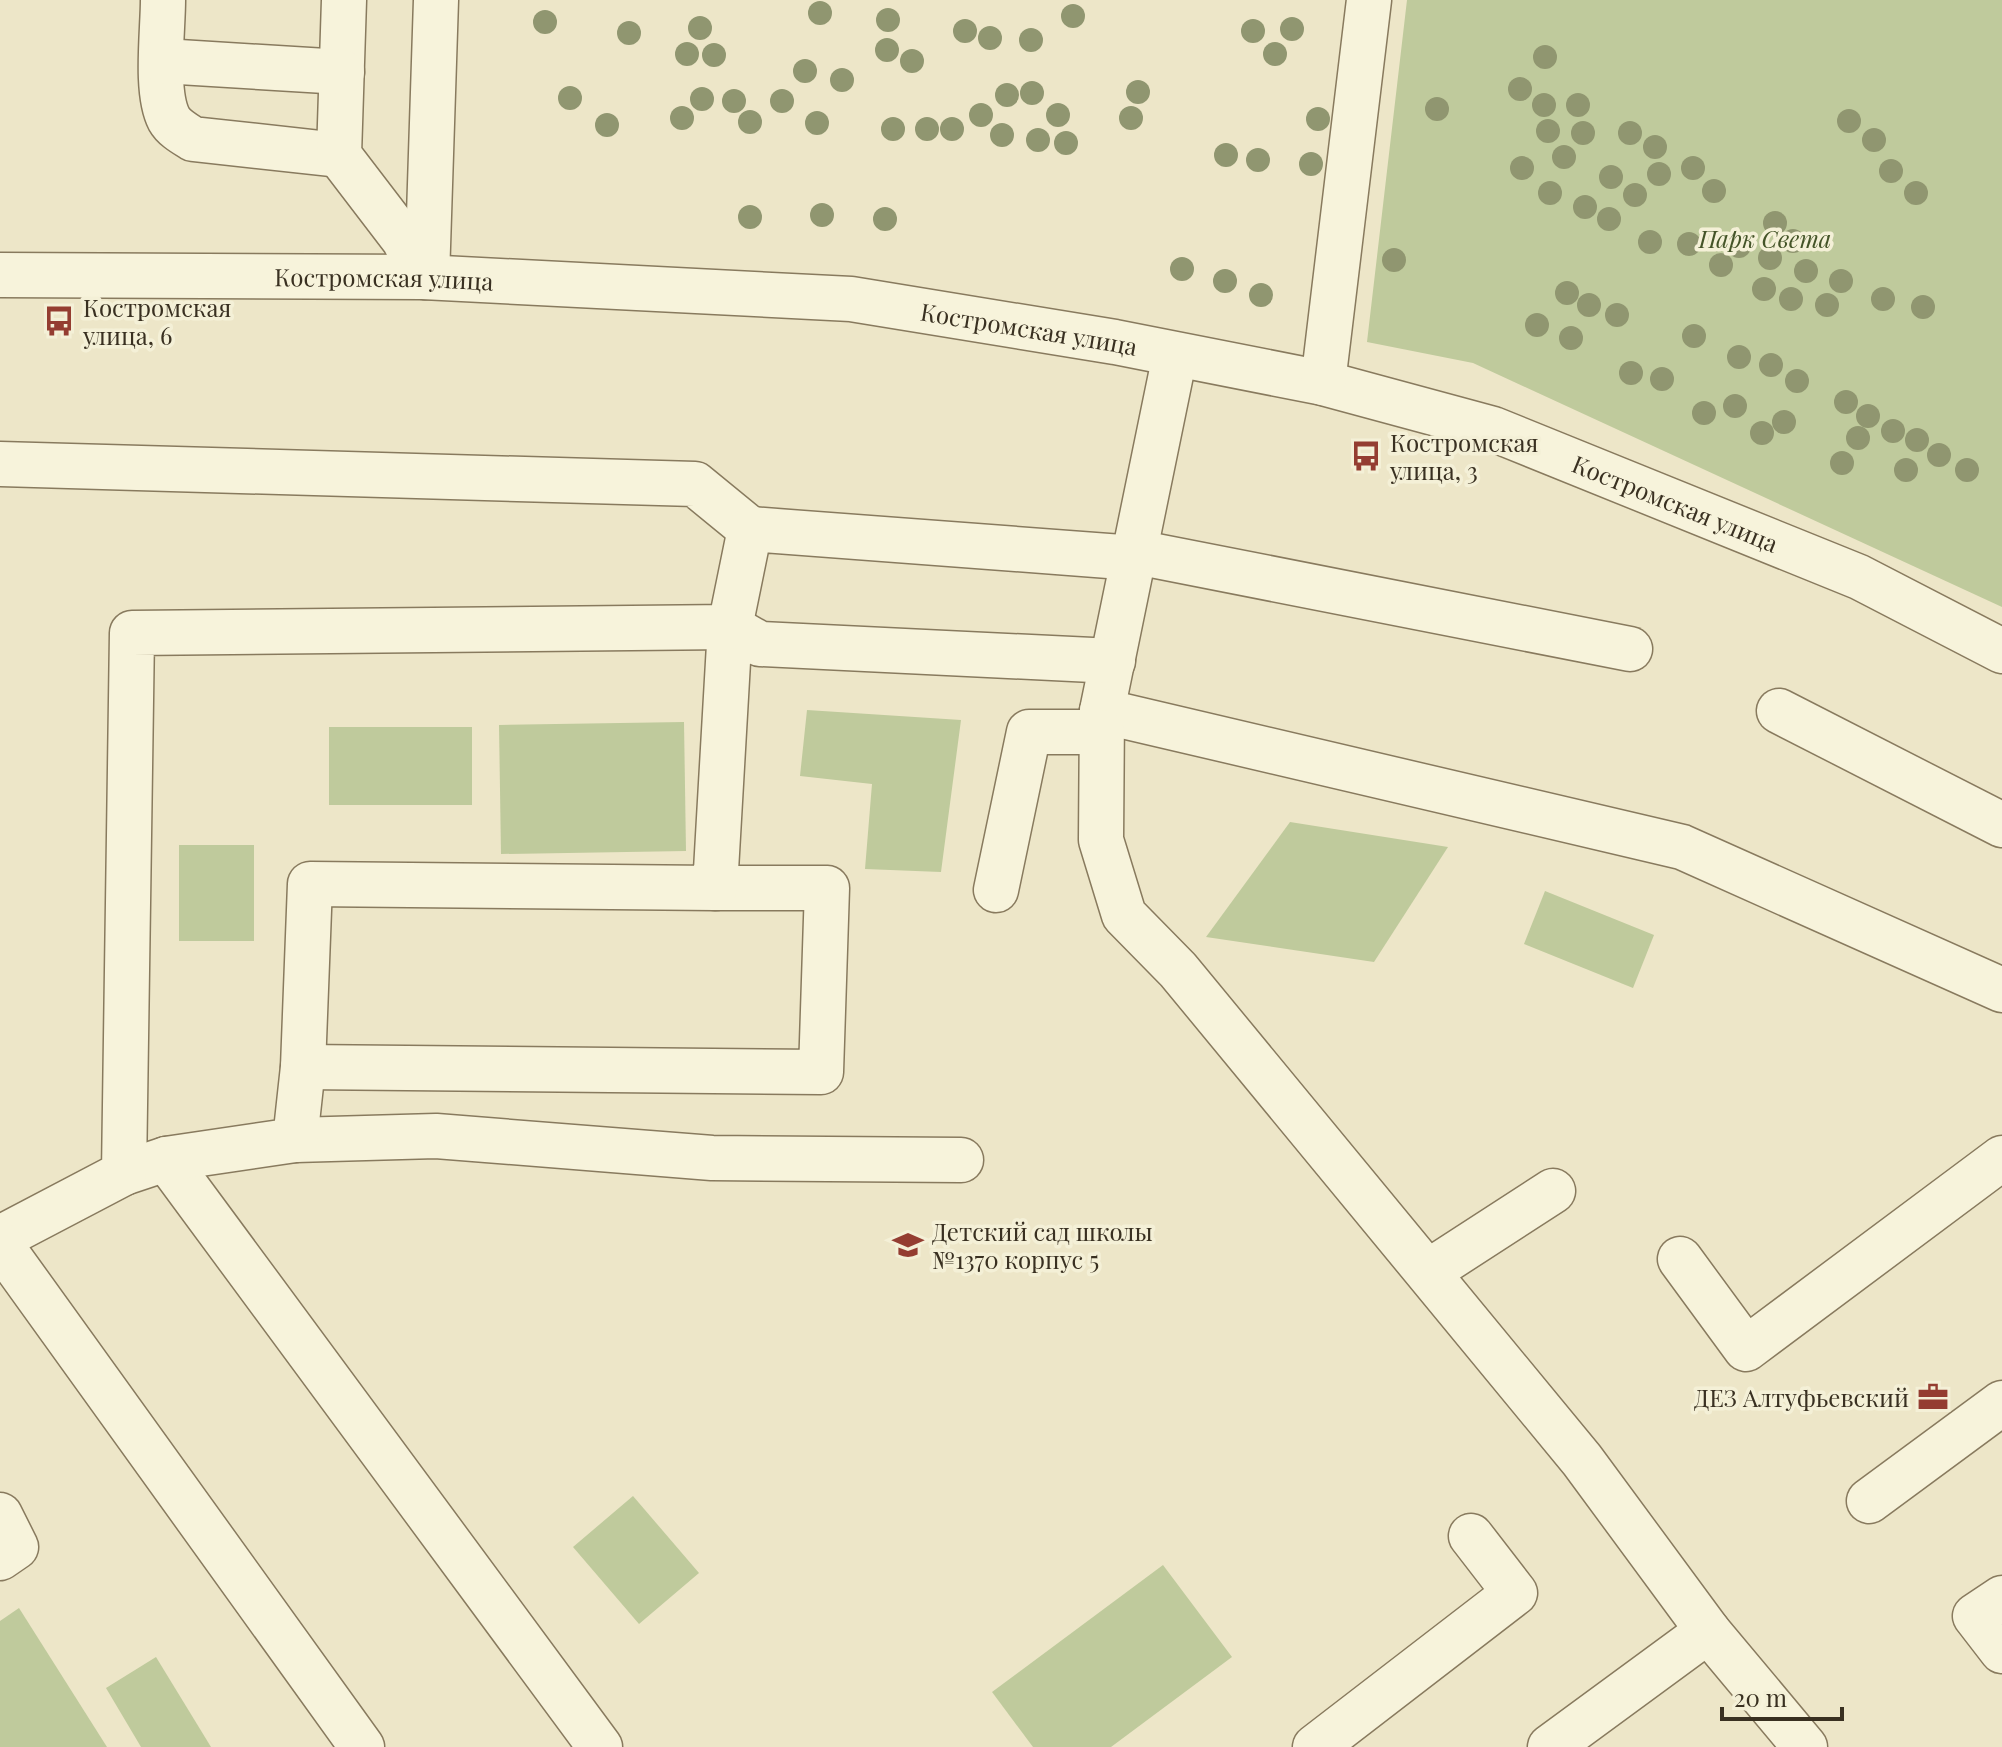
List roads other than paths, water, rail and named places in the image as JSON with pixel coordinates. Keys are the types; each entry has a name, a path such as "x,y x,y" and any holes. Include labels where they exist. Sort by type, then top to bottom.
{"street":[{"path":"163,0 163,98 169,120 193,139 339,155"},
{"path":"344,0 339,155 404,240 425,277"},
{"path":"425,277 436,0"},
{"path":"1323,383 1369,0"},
{"path":"163,61 342,72"},
{"name":"Костромская улица","path":"0,275 425,277 851,299 1175,355 1323,383 1493,429 1859,577 2002,651"},
{"path":"1175,355 1102,721 1101,840 1124,915 1178,970 1582,1460 1708,1631 1805,1747"},
{"path":"0,464 695,484 750,529 1135,555 1630,649"},
{"path":"715,888 730,627 750,529"},
{"path":"124,1173 132,633 730,627 760,644 1113,661"},
{"path":"1779,711 2002,825"},
{"path":"996,890 1029,732 1102,721 1682,847 2002,990"},
{"path":"295,1140 303,1067 310,884 827,888 821,1072 303,1067"},
{"path":"0,1238 124,1173 166,1159 295,1140 436,1136 712,1158 961,1160"},
{"path":"1680,1259 1746,1349 2002,1158"},
{"path":"166,1159 600,1747"},
{"path":"1428,1272 1553,1191"},
{"path":"0,1244 362,1747"},
{"path":"1869,1501 2002,1403"},
{"path":"0,1515 16,1547 0,1558"},
{"path":"1315,1747 1515,1593 1471,1536"},
{"path":"2002,1598 1975,1616 2002,1651"},
{"path":"1550,1747 1708,1631"}],"place":[{"name":"Костромская улица, 6","path":"59,321"},
{"name":"Костромская улица, 3","path":"1366,456"},
{"name":"Детский сад школы №1370 корпус 5","path":"908,1245"},
{"name":"ДЕЗ Алтуфьевский","path":"1933,1397"}],"park label":[{"name":"Парк Света","path":"1765,238"}]}
